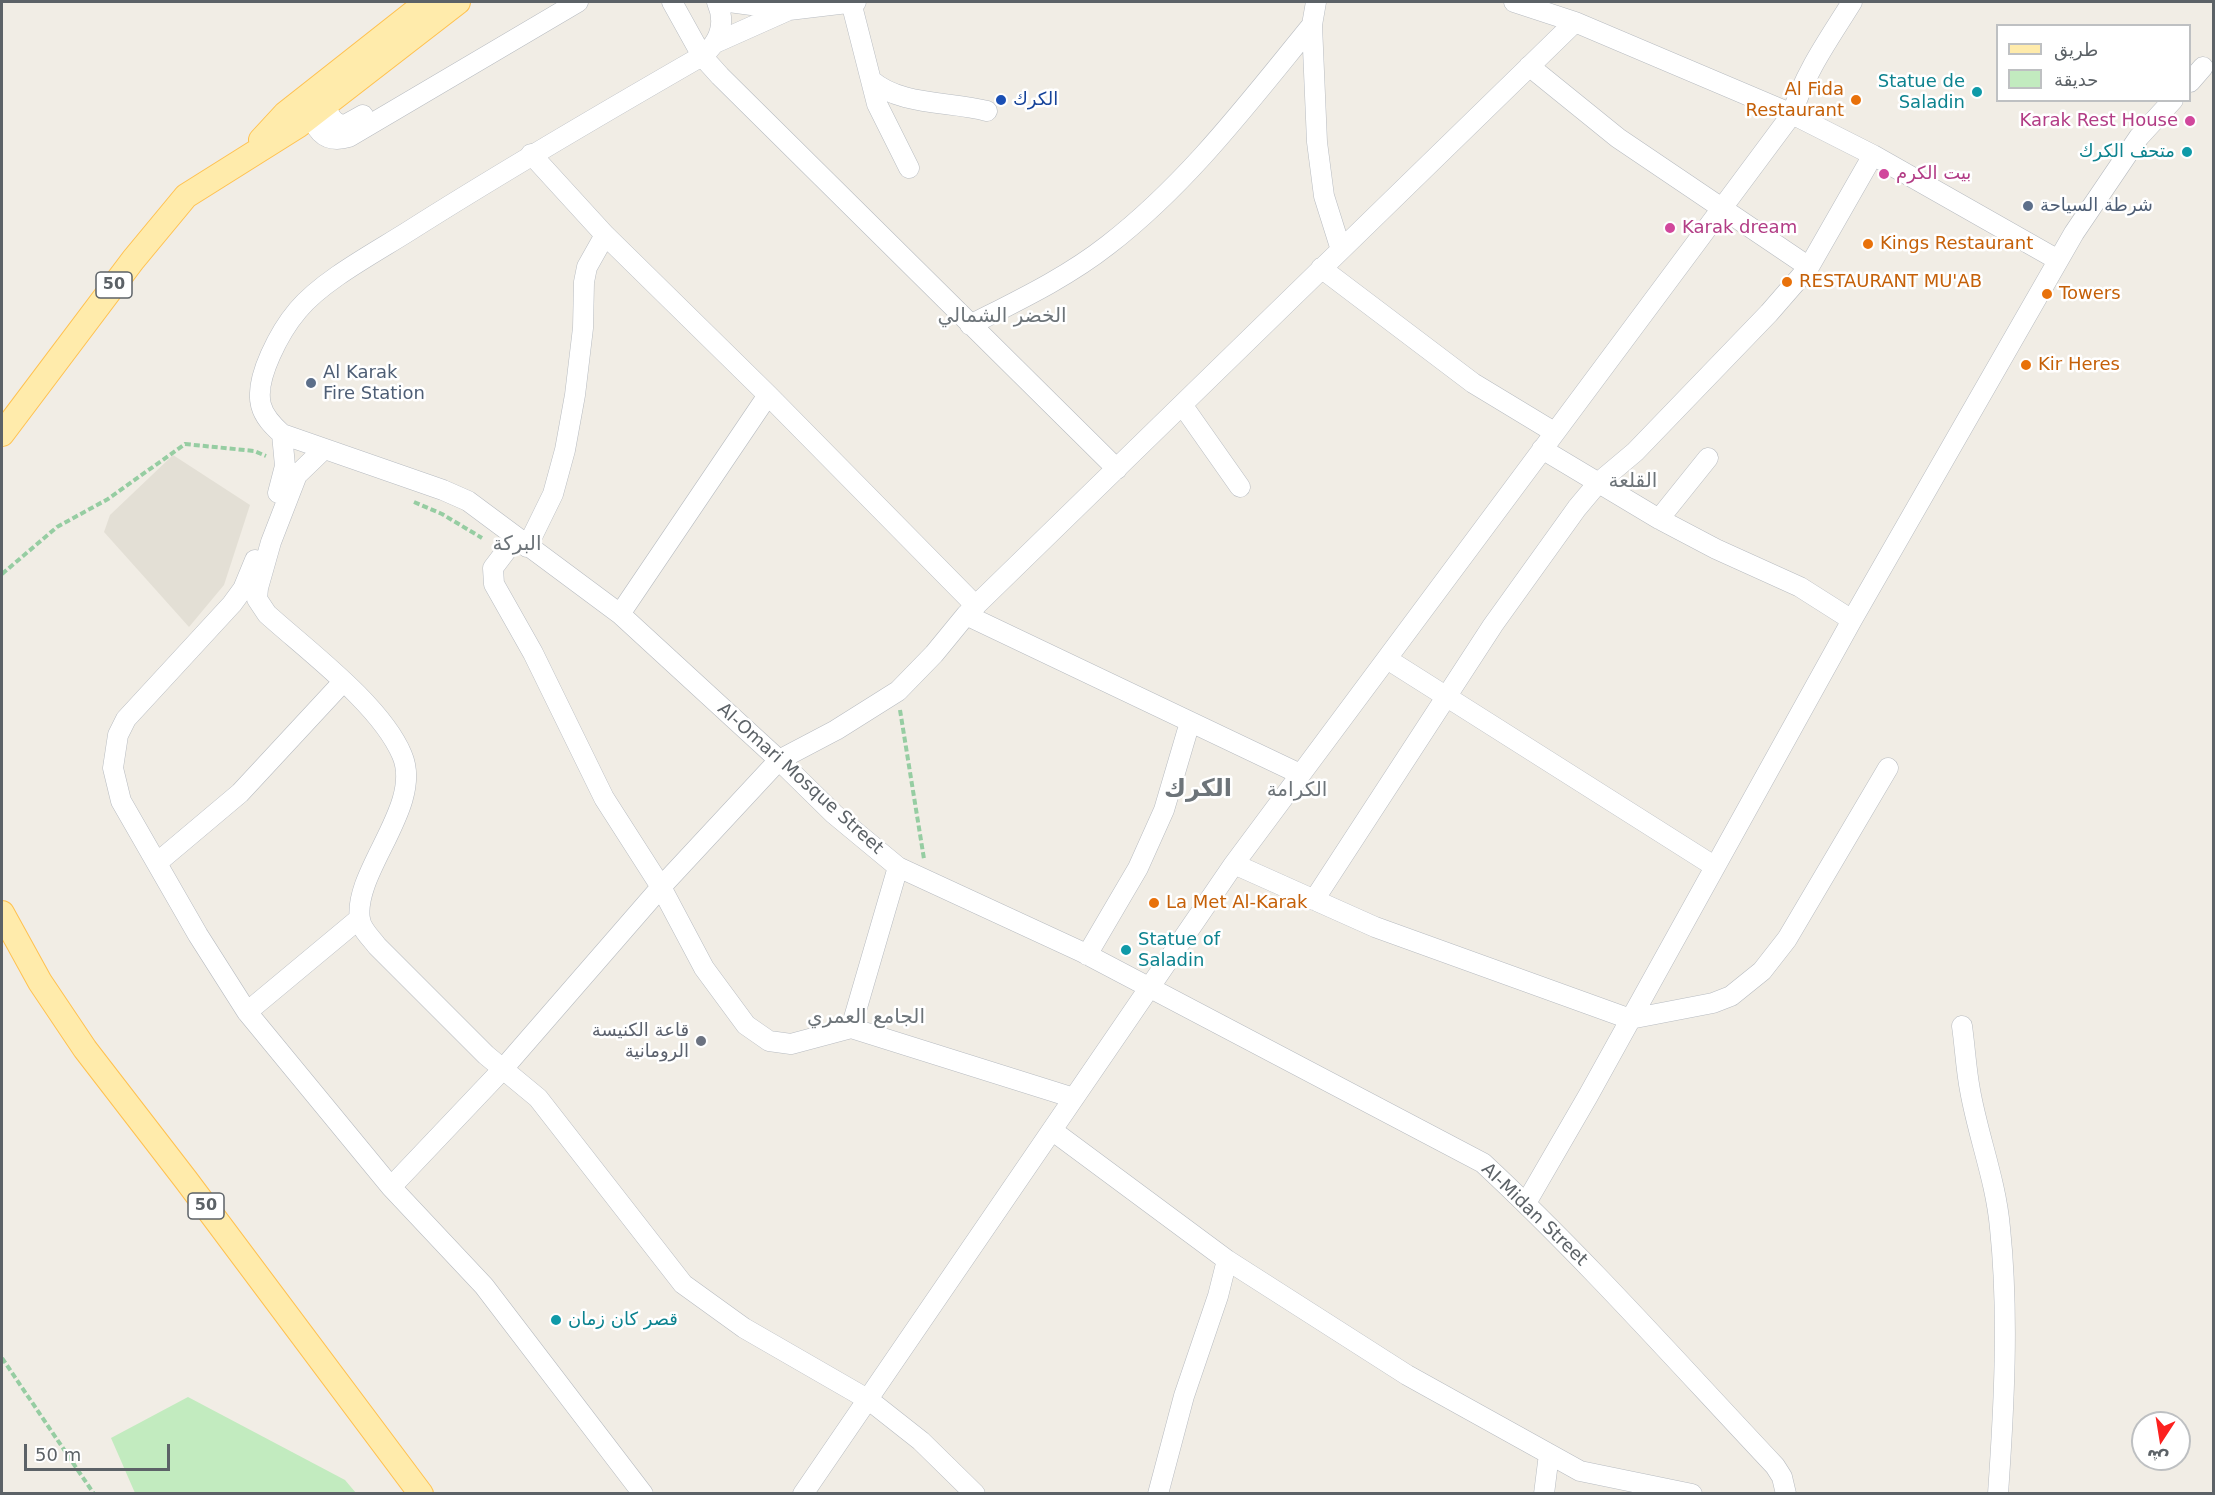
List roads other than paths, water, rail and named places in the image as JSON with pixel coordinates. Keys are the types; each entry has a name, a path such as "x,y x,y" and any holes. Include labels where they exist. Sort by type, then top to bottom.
{"main road":[{"name":"50","path":"316,101 427,2"},
{"name":"50","path":"2,434 133,260 186,196 246,157 285,114 316,101 458,2"},
{"name":"50","path":"2,913 40,982 85,1050 200,1198 421,1494"}],"street":[{"path":"316,101 335,123 350,123 550,2"},
{"path":"316,101 314,126 325,137 333,139 349,137 578,2"},
{"path":"672,2 709,49 970,325 1117,469"},
{"path":"709,49 722,24 717,2"},
{"path":"729,2 789,10 853,2 871,80 883,118 909,168"},
{"path":"1316,2 1312,25 1321,180 1341,250"},
{"path":"1515,2 1567,13 1792,114 1873,155 2058,261"},
{"path":"803,1494 1234,864 1792,114 1801,86 1814,60 1852,2"},
{"path":"789,10 709,49 531,154 365,259 298,309 274,347 261,389 260,404 266,416 282,434 285,466 256,558 250,594 267,614 372,710 403,756 406,770 400,807 368,883 360,918 363,928 377,946 502,1070 524,1084 538,1098 683,1284 744,1328 869,1400 921,1441 975,1494"},
{"path":"391,1187 502,1070 661,887 779,759 836,730 897,691 934,654 971,610 1183,406 1529,66 1567,13"},
{"path":"970,325 1034,291 1092,256 1182,181 1312,25"},
{"path":"1529,66 1618,138 1809,267"},
{"path":"2191,81 2203,67"},
{"path":"871,80 879,87 899,96 987,111"},
{"path":"1526,1203 1852,620 2074,233 2139,137 2171,102"},
{"path":"531,154 605,236 768,395 971,610 1190,722 1300,774"},
{"path":"1314,900 1447,695 1551,543 1598,483 1650,435 1809,267 1873,155"},
{"path":"605,236 587,267 578,373 565,450 553,494 516,546 493,567 491,575 533,652 604,798 661,887 704,968 746,1025 758,1036 778,1043 791,1044 851,1028 1074,1098"},
{"path":"1321,268 1473,382 1554,432"},
{"path":"620,614 768,395"},
{"path":"1183,406 1240,487"},
{"name":"AI-Omari Mosque Street","path":"282,434 460,497 486,514 516,546 620,614 779,759 834,814 898,867 1087,955 1148,989"},
{"path":"324,448 301,470 287,496 261,576 250,594 232,604 126,720 118,735 113,768 115,784 121,801 198,935 247,1012 391,1187 484,1286 643,1494"},
{"path":"1542,449 1659,519 1716,549 1800,587 1852,620"},
{"path":"1659,519 1708,458"},
{"path":"1387,658 1714,866"},
{"path":"158,862 240,793 342,683"},
{"path":"1087,955 1138,868 1164,810 1190,722"},
{"path":"1234,864 1375,927 1630,1019 1713,1003 1731,996 1762,971 1787,939 1888,768"},
{"path":"851,1028 898,867"},
{"path":"247,1012 360,918"},
{"name":"AI-Midan Street","path":"1148,989 1443,1140 1483,1163 1526,1203 1775,1466 1782,1477 1786,1494"},
{"path":"1962,1026 1970,1091 1984,1141 2000,1226 2004,1295 2003,1419 1998,1494"},
{"path":"1053,1131 1227,1260 1407,1375 1580,1471 1648,1490 1692,1494"},
{"path":"1158,1494 1184,1396 1221,1286 1227,1260"},
{"path":"1544,1494 1549,1454"},
{"path":"1615,1494 1648,1490"}],"place":[{"name":"Statue de Saladin","path":"1977,92"},
{"name":"الكرك","path":"1001,100"},
{"name":"Al Fida Restaurant","path":"1856,100"},
{"name":"Karak Rest House","path":"2190,121"},
{"name":"متحف الكرك","path":"2187,152"},
{"name":"بيت الكرم","path":"1884,174"},
{"name":"شرطة السياحة","path":"2028,206"},
{"name":"Karak dream","path":"1670,228"},
{"name":"Kings Restaurant","path":"1868,244"},
{"name":"RESTAURANT MU'AB","path":"1787,282"},
{"name":"Towers","path":"2047,294"},
{"name":"Kir Heres","path":"2026,365"},
{"name":"Al Karak Fire Station","path":"311,383"},
{"name":"La Met Al-Karak","path":"1154,903"},
{"name":"Statue of Saladin","path":"1126,950"},
{"name":"قاعة الكنيسة الرومانية","path":"701,1041"},
{"name":"قصر كان زمان","path":"556,1320"}],"district":[{"name":"الخضر الشمالي","path":"1002,317"},
{"name":"القلعة","path":"1633,482"},
{"name":"البركة","path":"517,545"},
{"name":"الكرك","path":"1198,790"},
{"name":"الكرامة","path":"1297,791"},
{"name":"الجامع العمري","path":"866,1018"}]}
